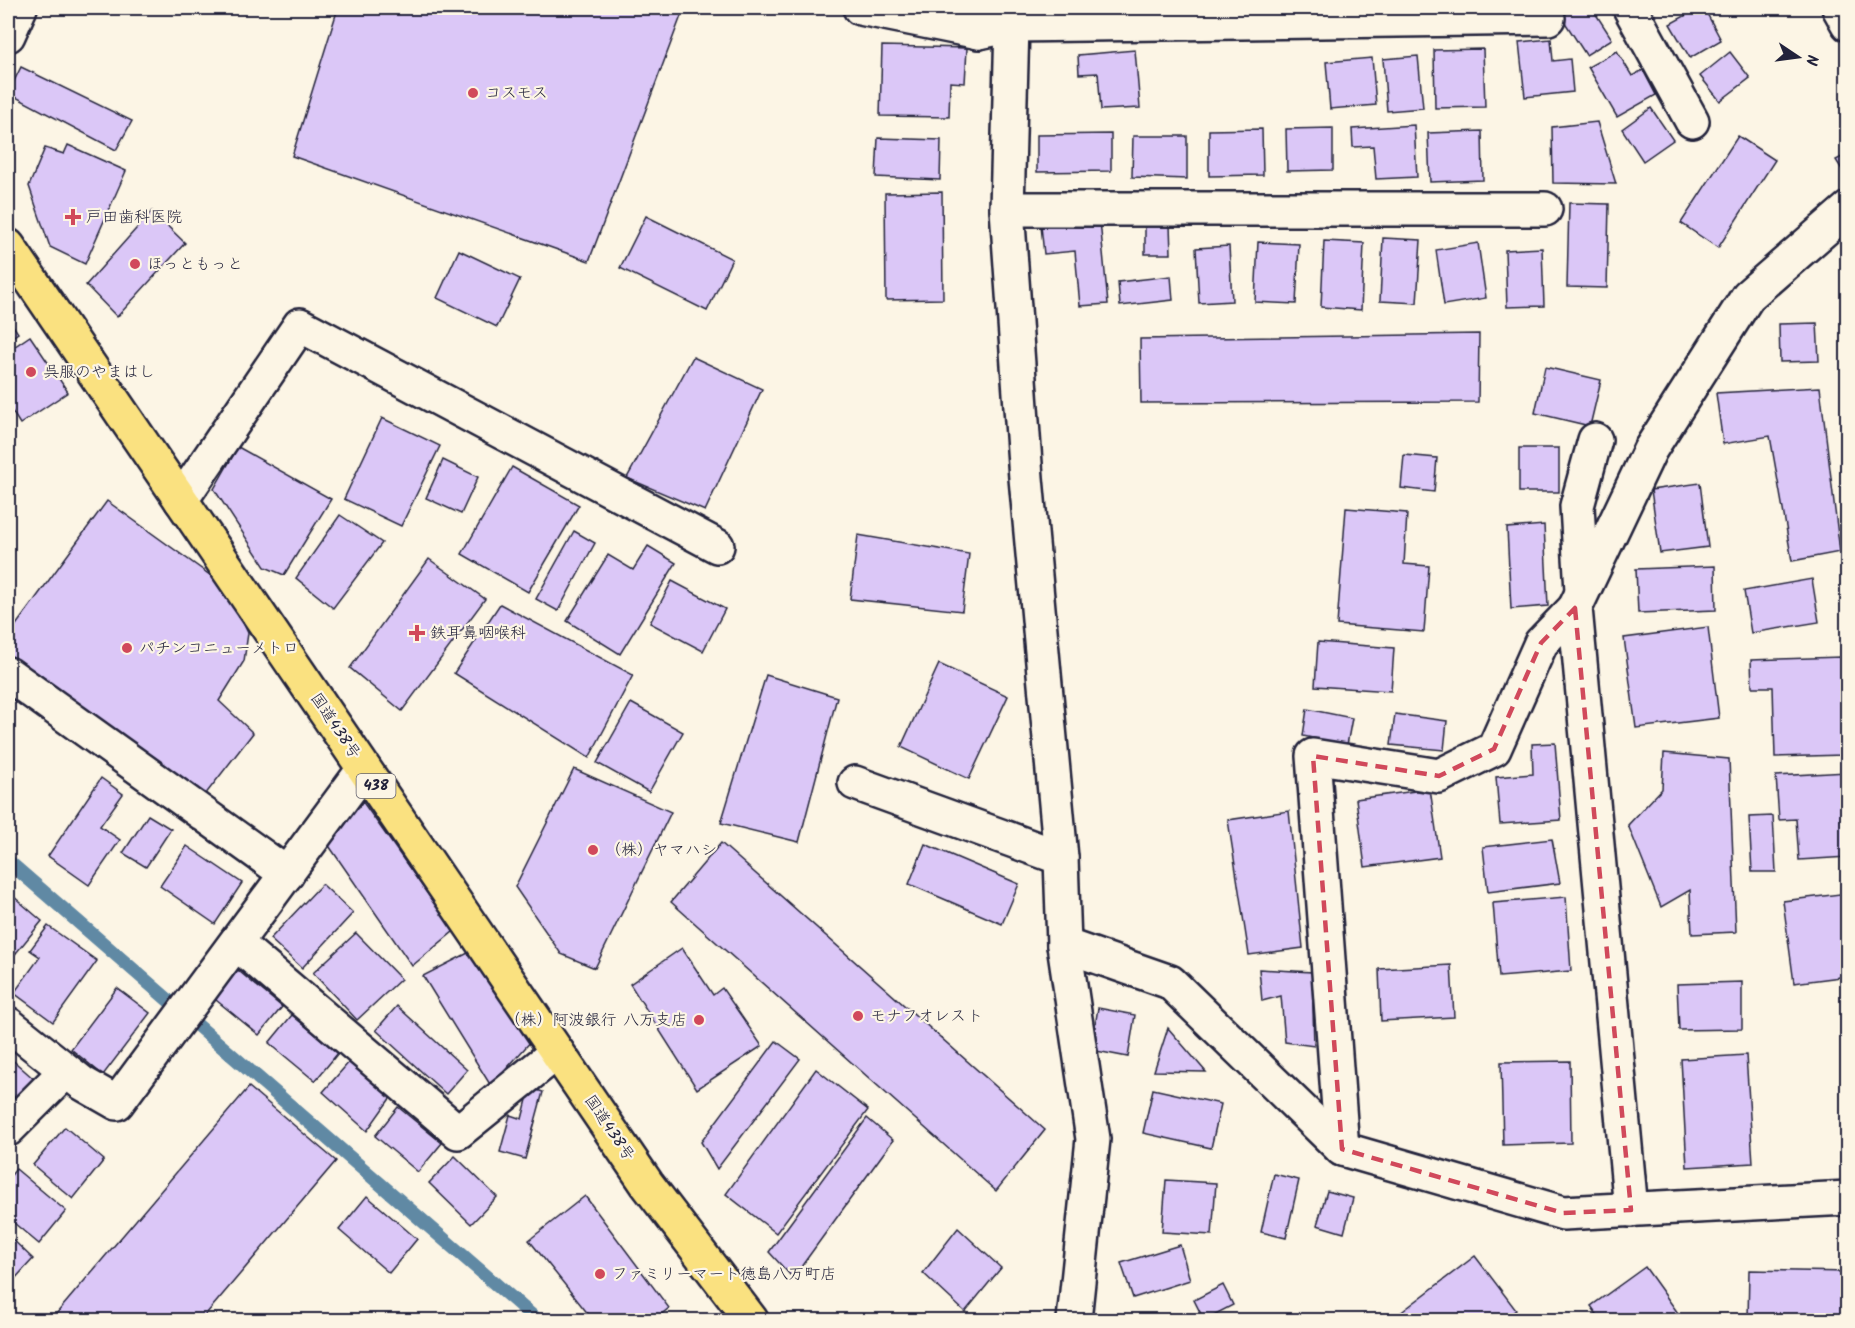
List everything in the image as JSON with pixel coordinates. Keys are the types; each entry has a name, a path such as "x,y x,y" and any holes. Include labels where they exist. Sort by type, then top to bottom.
{"highway":[{"name":"国道438号","path":"8,246 647,1184 751,1320"}],"street":[{"path":"8,35 20,8"},
{"path":"860,8 992,22 1548,18"},
{"path":"1630,8 1692,121"},
{"path":"1839,8 1848,24"},
{"path":"992,22 1026,478 1061,858 1064,945 1093,1139 1074,1320"},
{"path":"1007,209 1545,209"},
{"path":"1342,1149 1313,756 1439,776 1494,749 1541,643 1579,601 1650,450 1748,296 1847,216"},
{"path":"181,500 300,325 717,546"},
{"path":"1595,440 1577,506 1579,601 1631,1210"},
{"path":"8,674 287,874"},
{"path":"8,1024 82,1083 117,1103 364,769"},
{"path":"855,783 1061,858"},
{"path":"236,943 458,1132 557,1052"},
{"path":"1064,945 1170,982 1342,1149 1563,1213 1848,1198"},
{"path":"8,1129 66,1071"}],"highlighted area":[{"path":"1575,608 1631,1210 1563,1213 1342,1149 1313,756 1439,776 1494,749 1541,643"}],"building":[{"name":"コスモス","path":"338,8 684,8 589,261 292,156"},
{"path":"1592,8 1612,39 1586,55 1557,10"},
{"path":"1699,8 1704,8 1721,40 1690,58 1670,24"},
{"path":"1551,39 1553,61 1570,59 1573,92 1525,97 1519,42"},
{"path":"882,46 967,48 965,83 950,82 949,117 880,116"},
{"path":"1483,49 1485,107 1435,108 1434,50"},
{"path":"1135,50 1140,108 1101,110 1098,73 1079,74 1078,55"},
{"path":"1617,51 1632,76 1643,70 1656,95 1617,117 1588,67"},
{"path":"1730,52 1750,78 1720,101 1700,76"},
{"path":"1418,56 1423,108 1387,111 1383,59"},
{"path":"1372,58 1376,105 1330,109 1326,62"},
{"path":"21,67 132,121 116,150 8,93"},
{"path":"1651,108 1673,140 1643,161 1622,129"},
{"path":"1597,122 1616,184 1553,183 1552,127"},
{"path":"1414,125 1417,177 1376,179 1373,146 1353,147 1352,129"},
{"path":"1333,128 1333,170 1287,171 1286,129"},
{"path":"1262,129 1263,175 1209,176 1209,130"},
{"path":"1482,131 1483,180 1430,182 1428,133"},
{"path":"1111,134 1111,171 1037,172 1037,135"},
{"path":"1133,136 1187,136 1187,179 1132,177"},
{"path":"1738,136 1775,160 1718,248 1681,223"},
{"path":"878,138 941,140 940,180 876,177"},
{"name":"戸田歯科医院","path":"68,145 126,171 85,264 50,247 29,186 45,148 64,154"},
{"path":"1848,154 1848,179 1836,160"},
{"path":"942,192 943,299 886,300 885,193"},
{"path":"1569,203 1609,204 1607,288 1567,287"},
{"name":"ほっともっと","path":"152,211 185,243 117,317 86,285"},
{"path":"646,216 732,259 707,311 620,268"},
{"path":"1100,221 1108,304 1080,306 1075,251 1044,254 1041,226"},
{"path":"1145,225 1170,225 1171,254 1145,254"},
{"path":"1383,238 1421,240 1417,303 1380,301"},
{"path":"1324,241 1364,243 1361,310 1321,307"},
{"path":"1258,242 1299,244 1296,304 1255,302"},
{"path":"1478,243 1486,298 1444,305 1436,250"},
{"path":"1229,246 1232,301 1199,303 1196,248"},
{"path":"1542,248 1544,306 1507,307 1505,250"},
{"path":"459,250 520,279 497,327 437,298"},
{"path":"1171,276 1173,300 1120,306 1118,282"},
{"path":"8,318 18,333 8,340"},
{"path":"1817,323 1819,361 1780,362 1779,324"},
{"path":"1479,334 1478,402 1141,403 1140,339"},
{"name":"呉服のやまはし","path":"30,336 68,392 20,424 8,405 8,351"},
{"path":"693,357 762,389 705,511 627,478"},
{"path":"1545,367 1601,380 1590,426 1535,413"},
{"path":"1820,387 1840,552 1792,561 1770,436 1723,444 1716,393"},
{"path":"382,418 440,446 401,526 344,499"},
{"path":"238,447 331,499 284,575 265,567 214,489"},
{"path":"1519,448 1559,448 1559,492 1519,492"},
{"path":"1404,455 1437,458 1434,492 1401,488"},
{"path":"443,460 478,477 461,514 426,498"},
{"path":"512,467 579,505 528,592 462,554"},
{"path":"1700,483 1708,547 1660,553 1651,490"},
{"name":"パチンコニューメトロ","path":"107,501 225,586 248,633 244,661 219,701 253,733 198,804 8,660 8,636"},
{"path":"1346,508 1407,513 1404,564 1429,566 1424,632 1337,625"},
{"path":"340,515 382,543 333,608 296,578"},
{"path":"1544,525 1548,606 1511,609 1507,528"},
{"path":"574,531 595,543 558,611 536,599"},
{"path":"858,535 969,554 962,611 850,599"},
{"path":"648,546 676,563 620,654 567,621 608,555 633,570"},
{"name":"鉄耳鼻咽喉科","path":"429,559 485,599 402,711 350,668"},
{"path":"1715,566 1716,610 1638,613 1636,569"},
{"path":"1812,579 1819,622 1751,633 1744,591"},
{"path":"672,581 725,609 703,651 650,623"},
{"path":"500,604 633,675 589,758 454,673"},
{"path":"1708,627 1719,718 1636,728 1624,638"},
{"path":"1318,642 1394,648 1391,691 1315,686"},
{"path":"1841,657 1843,755 1775,757 1773,687 1752,687 1751,660"},
{"path":"939,664 1008,696 969,779 901,747"},
{"path":"766,675 837,697 799,842 721,823"},
{"path":"631,703 683,732 649,792 597,763"},
{"path":"1307,709 1352,718 1347,745 1303,736"},
{"path":"1395,714 1447,721 1444,750 1391,745"},
{"path":"1555,743 1561,820 1500,824 1496,777 1533,774 1532,744"},
{"path":"1664,753 1729,759 1736,932 1692,934 1690,890 1661,907 1628,825 1662,789"},
{"name":"（株）ヤマハシ","path":"574,769 671,812 595,968 561,954 515,887"},
{"path":"1847,772 1848,857 1799,860 1796,819 1779,820 1776,776"},
{"path":"101,778 123,794 100,826 120,840 89,885 48,856"},
{"path":"1430,789 1440,857 1365,867 1356,799"},
{"path":"360,798 454,931 412,966 325,840"},
{"path":"1289,811 1303,948 1249,955 1228,820"},
{"path":"148,815 171,829 146,867 123,853"},
{"path":"1773,816 1776,872 1752,872 1749,817"},
{"path":"1552,839 1560,883 1488,892 1483,847"},
{"name":"モナフオレスト","path":"721,843 1045,1130 996,1191 671,902"},
{"path":"925,844 1019,884 1002,924 909,884"},
{"path":"187,846 242,883 215,924 160,886"},
{"path":"322,884 353,913 302,968 270,939"},
{"path":"1848,893 1848,976 1794,983 1783,901"},
{"path":"13,896 42,921 8,963 8,903"},
{"path":"1566,897 1571,971 1499,977 1493,903"},
{"path":"48,926 97,961 53,1022 14,993 40,957 30,950"},
{"path":"356,933 401,979 357,1020 313,973"},
{"name":"（株）阿波銀行 八万支店","path":"682,948 713,995 722,988 762,1046 697,1089 630,984"},
{"path":"470,952 533,1039 491,1086 423,976"},
{"path":"1451,965 1454,1017 1381,1021 1379,969"},
{"path":"234,967 282,1007 259,1035 211,996"},
{"path":"1259,969 1312,972 1314,1046 1285,1042 1281,996 1262,1001"},
{"path":"1742,982 1742,1029 1679,1030 1677,984"},
{"path":"117,988 150,1013 103,1075 71,1049"},
{"path":"397,1006 467,1070 446,1094 376,1030"},
{"path":"1098,1008 1135,1015 1128,1057 1091,1050"},
{"path":"292,1015 338,1053 315,1081 269,1043"},
{"path":"1168,1028 1206,1072 1154,1071"},
{"path":"776,1041 800,1059 717,1169 701,1142"},
{"path":"1746,1055 1753,1163 1687,1167 1681,1059"},
{"path":"8,1056 34,1079 8,1110"},
{"path":"350,1061 391,1097 367,1131 323,1092"},
{"path":"1570,1061 1571,1143 1503,1145 1501,1062"},
{"path":"816,1069 868,1110 776,1233 726,1194"},
{"path":"249,1087 336,1161 201,1320 51,1320"},
{"path":"530,1088 543,1092 525,1159 500,1152 510,1115 522,1119"},
{"path":"1153,1089 1221,1104 1211,1148 1143,1133"},
{"path":"398,1107 442,1143 418,1172 375,1136"},
{"path":"867,1118 893,1140 793,1278 769,1252"},
{"path":"65,1127 104,1160 73,1199 33,1165"},
{"path":"455,1156 497,1197 471,1224 429,1183"},
{"path":"16,1169 66,1211 39,1244 8,1218 8,1179"},
{"path":"1274,1174 1299,1180 1286,1238 1261,1232"},
{"path":"1166,1180 1216,1183 1212,1235 1162,1232"},
{"path":"1327,1191 1353,1198 1344,1233 1317,1225"},
{"path":"367,1196 417,1239 389,1273 339,1230"},
{"name":"ファミリーマート徳島八万町店","path":"585,1196 669,1308 654,1320 593,1320 529,1240"},
{"path":"958,1228 1001,1268 965,1312 923,1273"},
{"path":"8,1235 33,1259 11,1283 8,1279"},
{"path":"1180,1245 1190,1280 1133,1298 1121,1263"},
{"path":"1475,1256 1516,1310 1502,1320 1398,1320 1395,1317"},
{"path":"1645,1267 1683,1320 1601,1320 1591,1306"},
{"path":"1749,1270 1848,1272 1848,1320 1748,1320"},
{"path":"1223,1285 1233,1305 1204,1320 1194,1300"}],"waterway":[{"path":"8,861 537,1320"}],"place":[{"name":"コスモス","path":"473,93"},
{"name":"戸田歯科医院","path":"73,217"},
{"name":"ほっともっと","path":"135,264"},
{"name":"呉服のやまはし","path":"31,372"},
{"name":"鉄耳鼻咽喉科","path":"417,633"},
{"name":"パチンコニューメトロ","path":"127,648"},
{"name":"（株）ヤマハシ","path":"593,850"},
{"name":"モナフオレスト","path":"858,1016"},
{"name":"（株）阿波銀行 八万支店","path":"699,1020"},
{"name":"ファミリーマート徳島八万町店","path":"600,1274"}]}
